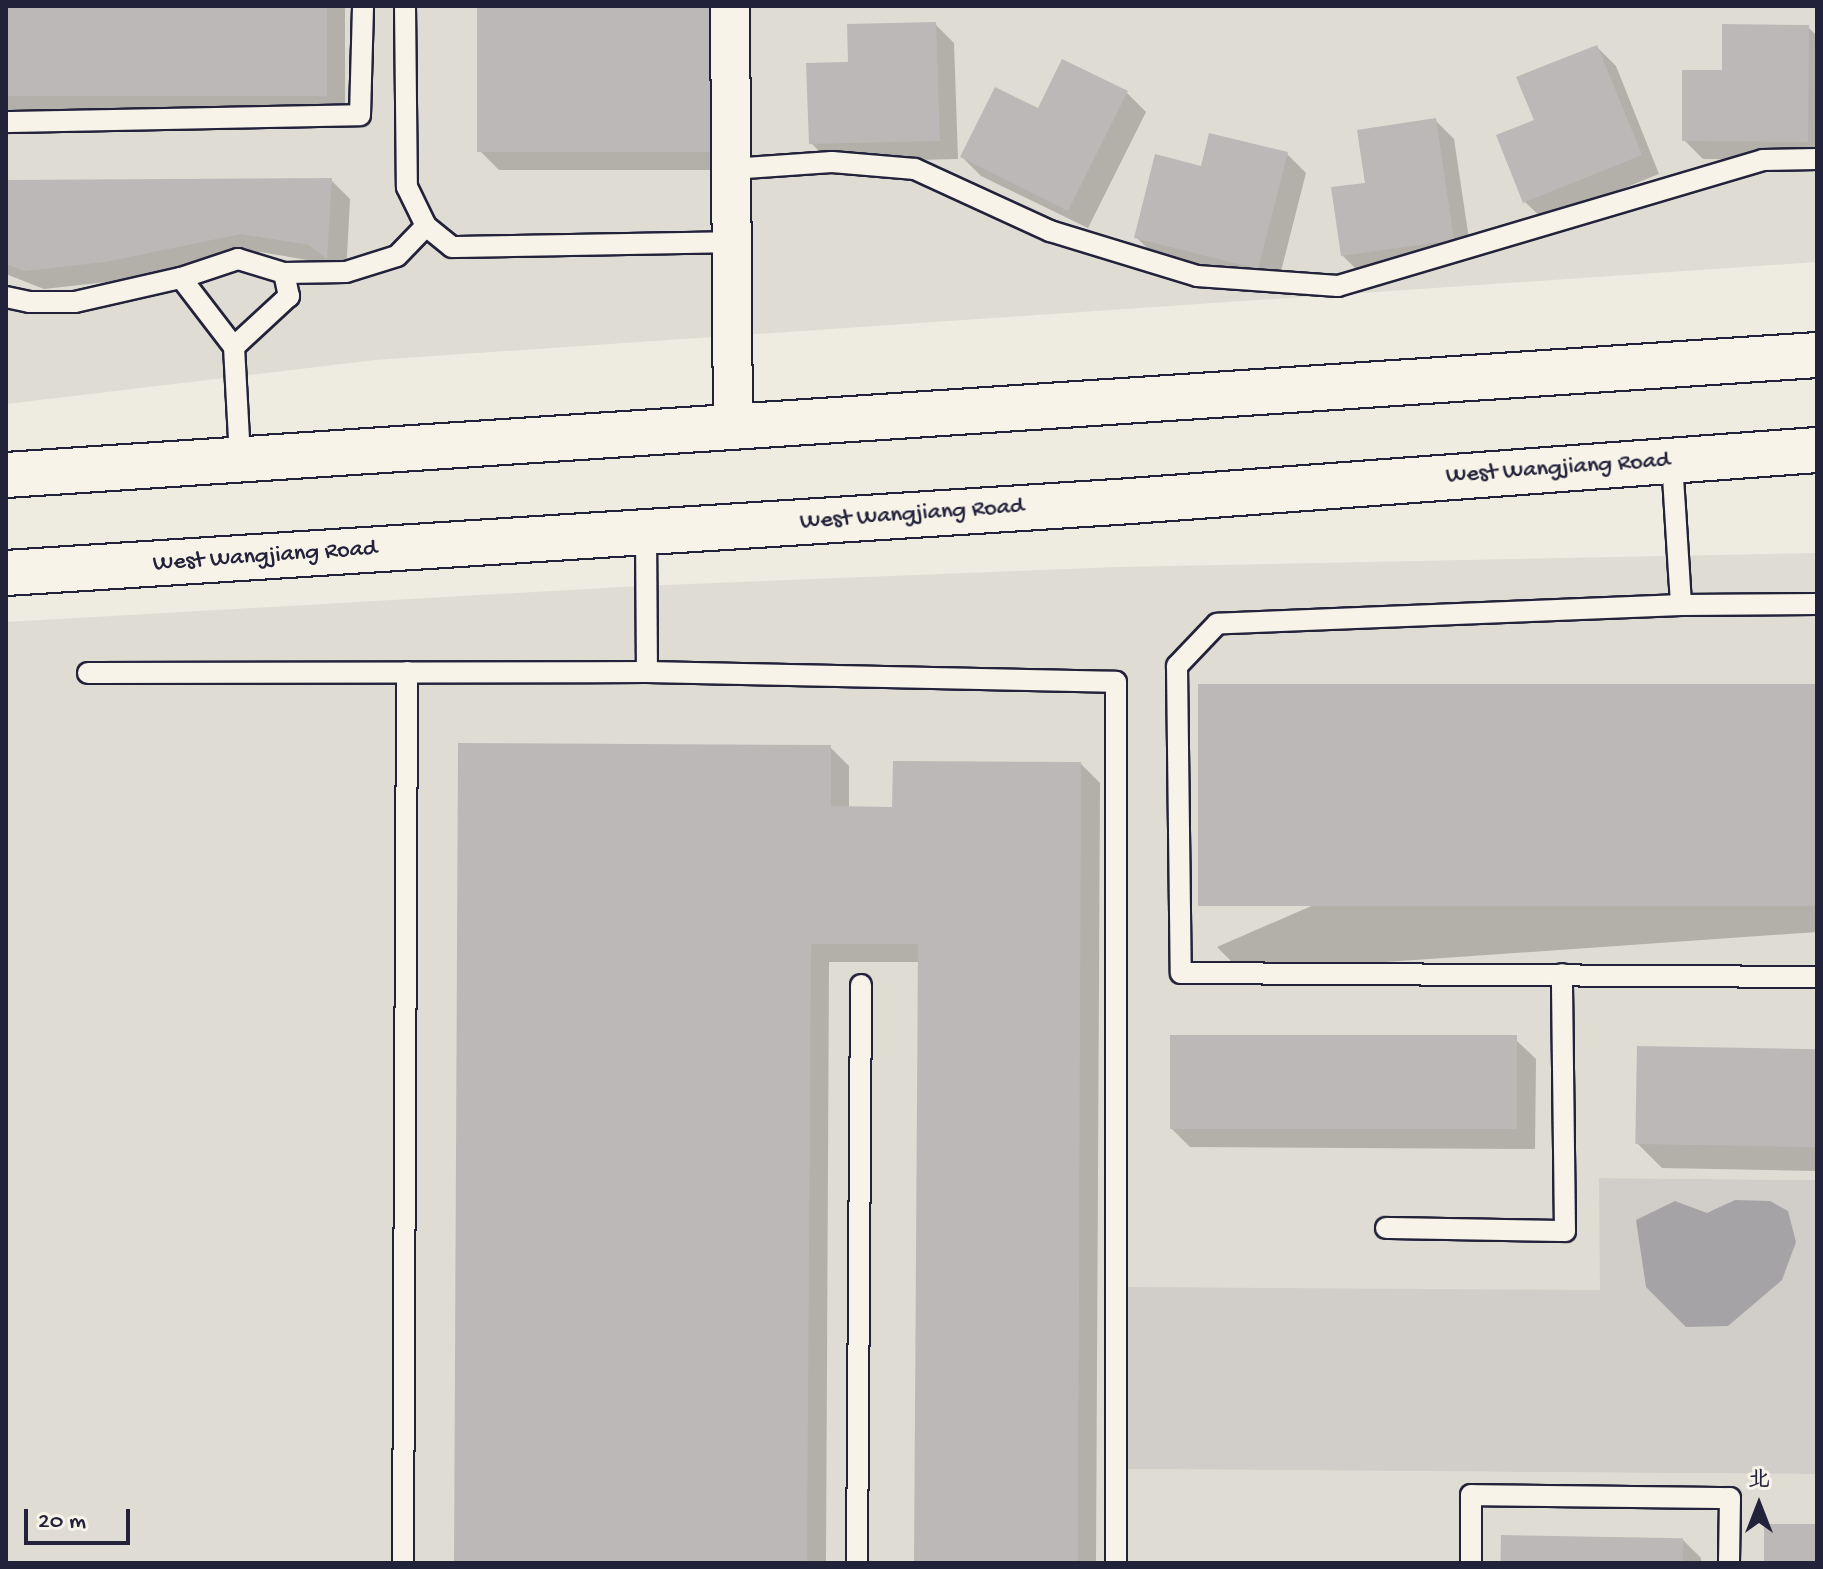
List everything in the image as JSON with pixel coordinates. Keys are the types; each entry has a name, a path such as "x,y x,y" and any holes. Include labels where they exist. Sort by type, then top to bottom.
{"main road":[{"path":"6,475 1817,355"},
{"name":"West Wangjiang Road","path":"6,573 646,532 1817,450"}],"street":[{"path":"730,6 733,427"}],"lane":[{"path":"6,122 360,115 363,6"},
{"path":"405,6 407,187 426,226 452,247 731,242"},
{"path":"731,169 832,162 915,169 1050,231 1197,276 1338,286 1763,160 1817,159"},
{"path":"6,297 29,302 75,302 181,278 238,259 284,273 346,272 397,256 426,226"},
{"path":"234,347 289,296 284,273"},
{"path":"181,278 234,347 240,459"},
{"path":"1672,461 1681,605"},
{"path":"646,532 647,672"},
{"path":"1817,604 1681,605 1217,624 1177,666 1181,973 1817,977"},
{"path":"403,1563 407,672"},
{"path":"88,673 647,672 1116,682 1116,1563"},
{"path":"1386,1228 1565,1231 1562,974"},
{"path":"857,1563 861,985"},
{"path":"1471,1563 1471,1495 1730,1498 1729,1563"}],"shaded area":[{"path":"6,6 1817,6 1817,262 375,360 6,404"},
{"path":"1817,553 1817,1180 1600,1178 1600,1290 1117,1288 1117,1469 1817,1474 1817,1563 6,1563 6,622 639,586 1117,567"},
{"path":"1599,1178 1817,1180 1817,1474 1116,1469 1116,1287 1600,1290"},
{"path":"1735,1200 1770,1201 1788,1211 1796,1242 1782,1280 1728,1326 1686,1327 1646,1287 1636,1220 1675,1201 1707,1213"}],"building":[{"path":"6,6 327,6 327,96 6,96"},
{"path":"477,6 712,6 712,152 477,152"},
{"path":"936,22 940,141 809,144 806,63 848,62 847,24"},
{"path":"1722,24 1809,25 1808,142 1682,141 1682,70 1722,70"},
{"path":"1597,45 1642,155 1523,203 1496,135 1534,120 1516,77"},
{"path":"1062,59 1128,91 1068,211 960,157 995,87 1038,108"},
{"path":"1436,118 1454,240 1341,256 1331,187 1365,183 1357,130"},
{"path":"1209,133 1288,152 1258,269 1134,238 1155,154 1201,166"},
{"path":"332,178 327,259 309,245 241,234 105,262 24,271 6,264 6,180"},
{"path":"1198,684 1817,684 1817,906 1198,906"},
{"path":"458,743 831,745 831,806 892,807 893,761 1081,762 1078,1563 914,1563 918,944 811,944 807,1563 454,1563"},
{"path":"1170,1035 1517,1035 1517,1129 1170,1129"},
{"path":"1637,1046 1817,1049 1815,1147 1635,1144"},
{"path":"1764,1524 1817,1524 1817,1563 1764,1563"},
{"path":"1501,1535 1683,1538 1683,1563 1501,1563"}]}
